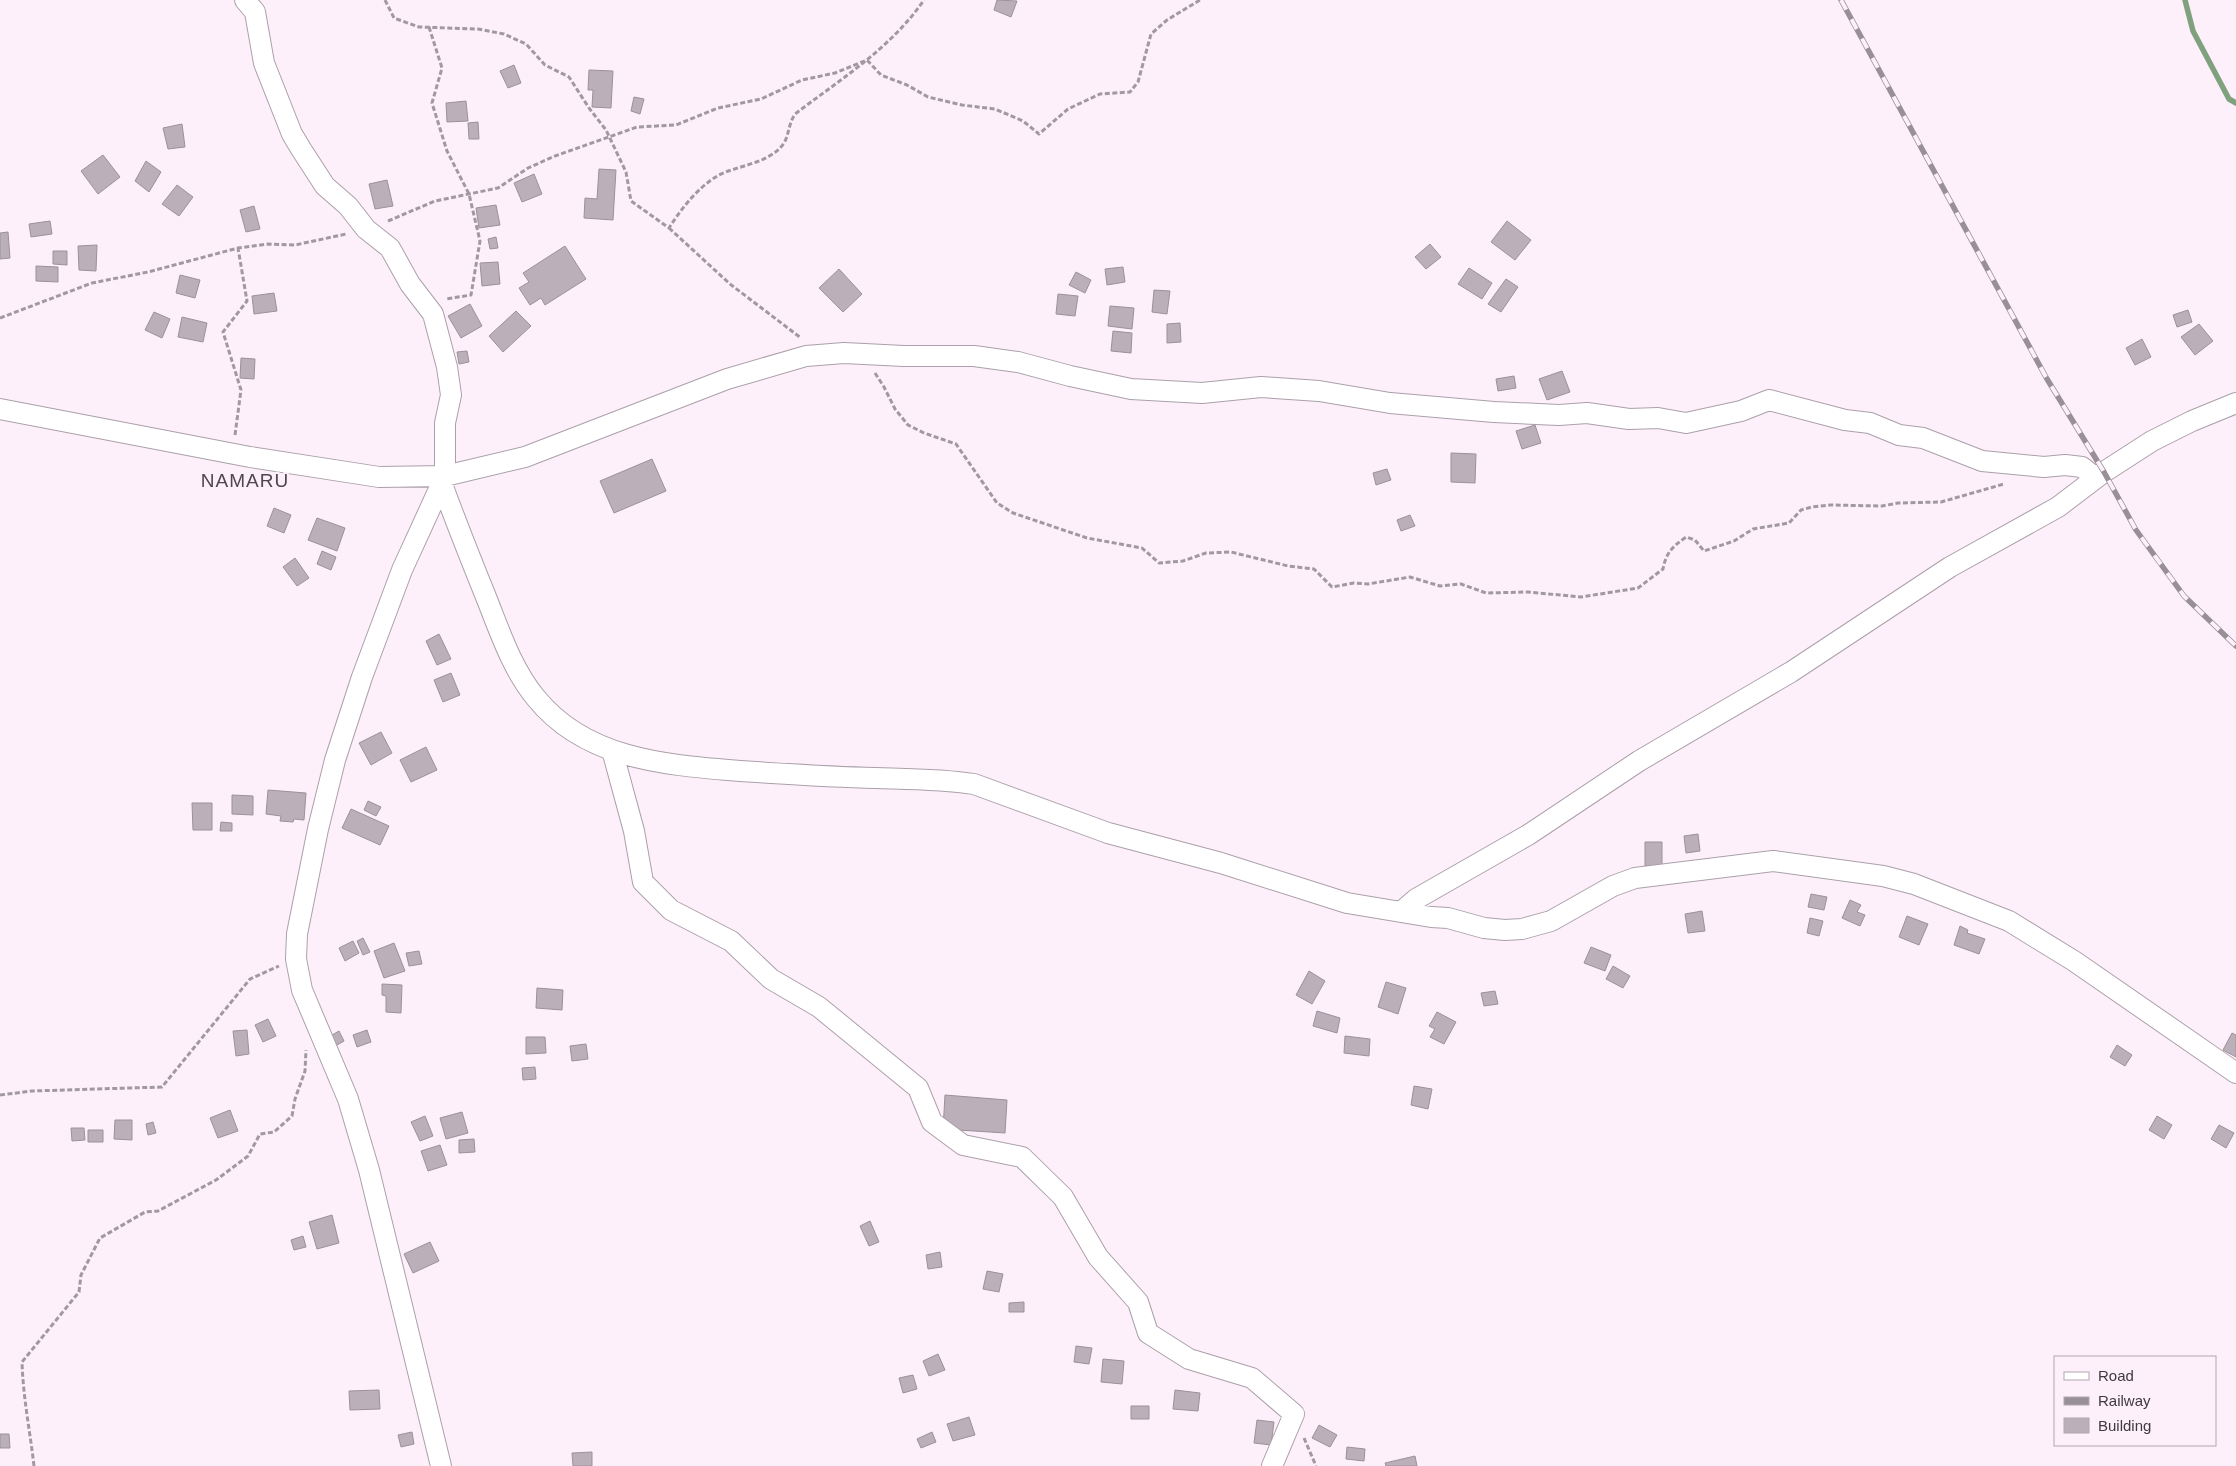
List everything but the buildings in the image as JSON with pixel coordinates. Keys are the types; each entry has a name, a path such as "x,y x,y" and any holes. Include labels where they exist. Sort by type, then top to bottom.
{"street":[{"path":"245,0 255,12 264,63 292,134 307,160 325,186 348,206 366,229 390,248 410,284 433,314 447,367 451,395 445,424 444,480 503,640 518,671 537,699 564,725 600,746 638,759 681,766 853,777 954,781 974,784 1108,833 1221,863 1347,903 1431,917 1448,918 1484,928 1522,929 1551,922 1613,886 1635,878 1773,861 1883,876 1914,884 2009,922 2074,961 2236,1073"},
{"path":"0,409 233,454 378,477 444,480 525,456 727,378 776,363 806,356 823,355 974,356 1018,362 1070,376 1131,389 1202,393 1260,387 1319,391 1390,403 1484,411 1559,415 1587,413 1629,419 1658,418 1686,423 1741,411 1769,400 1845,420 1870,423 1900,435 1923,438 1982,462 2044,467 2065,465 2082,468 2096,478"},
{"path":"1402,911 1416,899 1528,835 1639,761 1791,672 1950,567 2058,507 2096,478 2152,441 2192,421 2236,404"},
{"path":"441,1466 364,1152 348,1099 302,990 296,959 297,934 318,829 335,760 362,677 402,570 444,480"},
{"path":"612,750 634,831 644,882 671,910 731,941 771,979 819,1007 918,1088 932,1122 963,1145 1022,1156 1063,1197 1098,1257 1138,1302 1148,1333 1190,1359 1252,1378 1294,1414 1272,1466"}],"path":[{"path":"385,0 394,18 419,27 478,29 504,34 526,44 545,65 569,77 606,130 626,172 631,201 668,228 730,284 823,355"},
{"path":"668,228 681,210 700,190 719,176 766,158 772,153 784,142 789,123 795,114 867,60 909,22 924,0"},
{"path":"867,60 882,75 907,85 928,97 962,105 995,109 1023,121 1039,134 1068,109 1100,94 1130,92 1138,82 1150,34 1166,20 1200,0"},
{"path":"424,302 471,295 480,241 469,194 447,151 432,103 442,68 429,27"},
{"path":"0,318 92,283 148,272 238,248 268,244 295,245 366,229 435,201 498,188 528,168 637,127 676,125 718,108 761,99 802,80 834,73 867,60"},
{"path":"233,454 241,390 223,332 247,301 238,248"},
{"path":"861,354 884,387 895,409 908,425 924,434 956,444 998,502 1012,513 1087,538 1142,548 1159,564 1184,561 1206,553 1231,552 1288,566 1314,569 1332,587 1354,582 1368,584 1410,577 1440,586 1461,584 1486,594 1528,592 1581,597 1638,588 1663,569 1665,558 1671,547 1686,537 1694,540 1704,551 1734,541 1753,529 1789,523 1801,510 1812,507 1830,505 1882,506 1898,503 1941,502 2007,483"},
{"path":"0,1095 32,1091 162,1087 250,979 296,959"},
{"path":"34,1466 30,1429 23,1396 22,1362 78,1292 81,1275 100,1238 145,1212 158,1211 216,1180 248,1156 260,1134 274,1132 292,1116 295,1099 305,1071 304,1054 317,1024"}],"waterway":[{"path":"2185,0 2193,31 2229,99 2236,103"}],"railway":[{"path":"1841,0 2047,379 2104,472 2136,530 2184,596 2236,646"}],"district":[{"name":"NAMARU","path":"245,480"}]}
